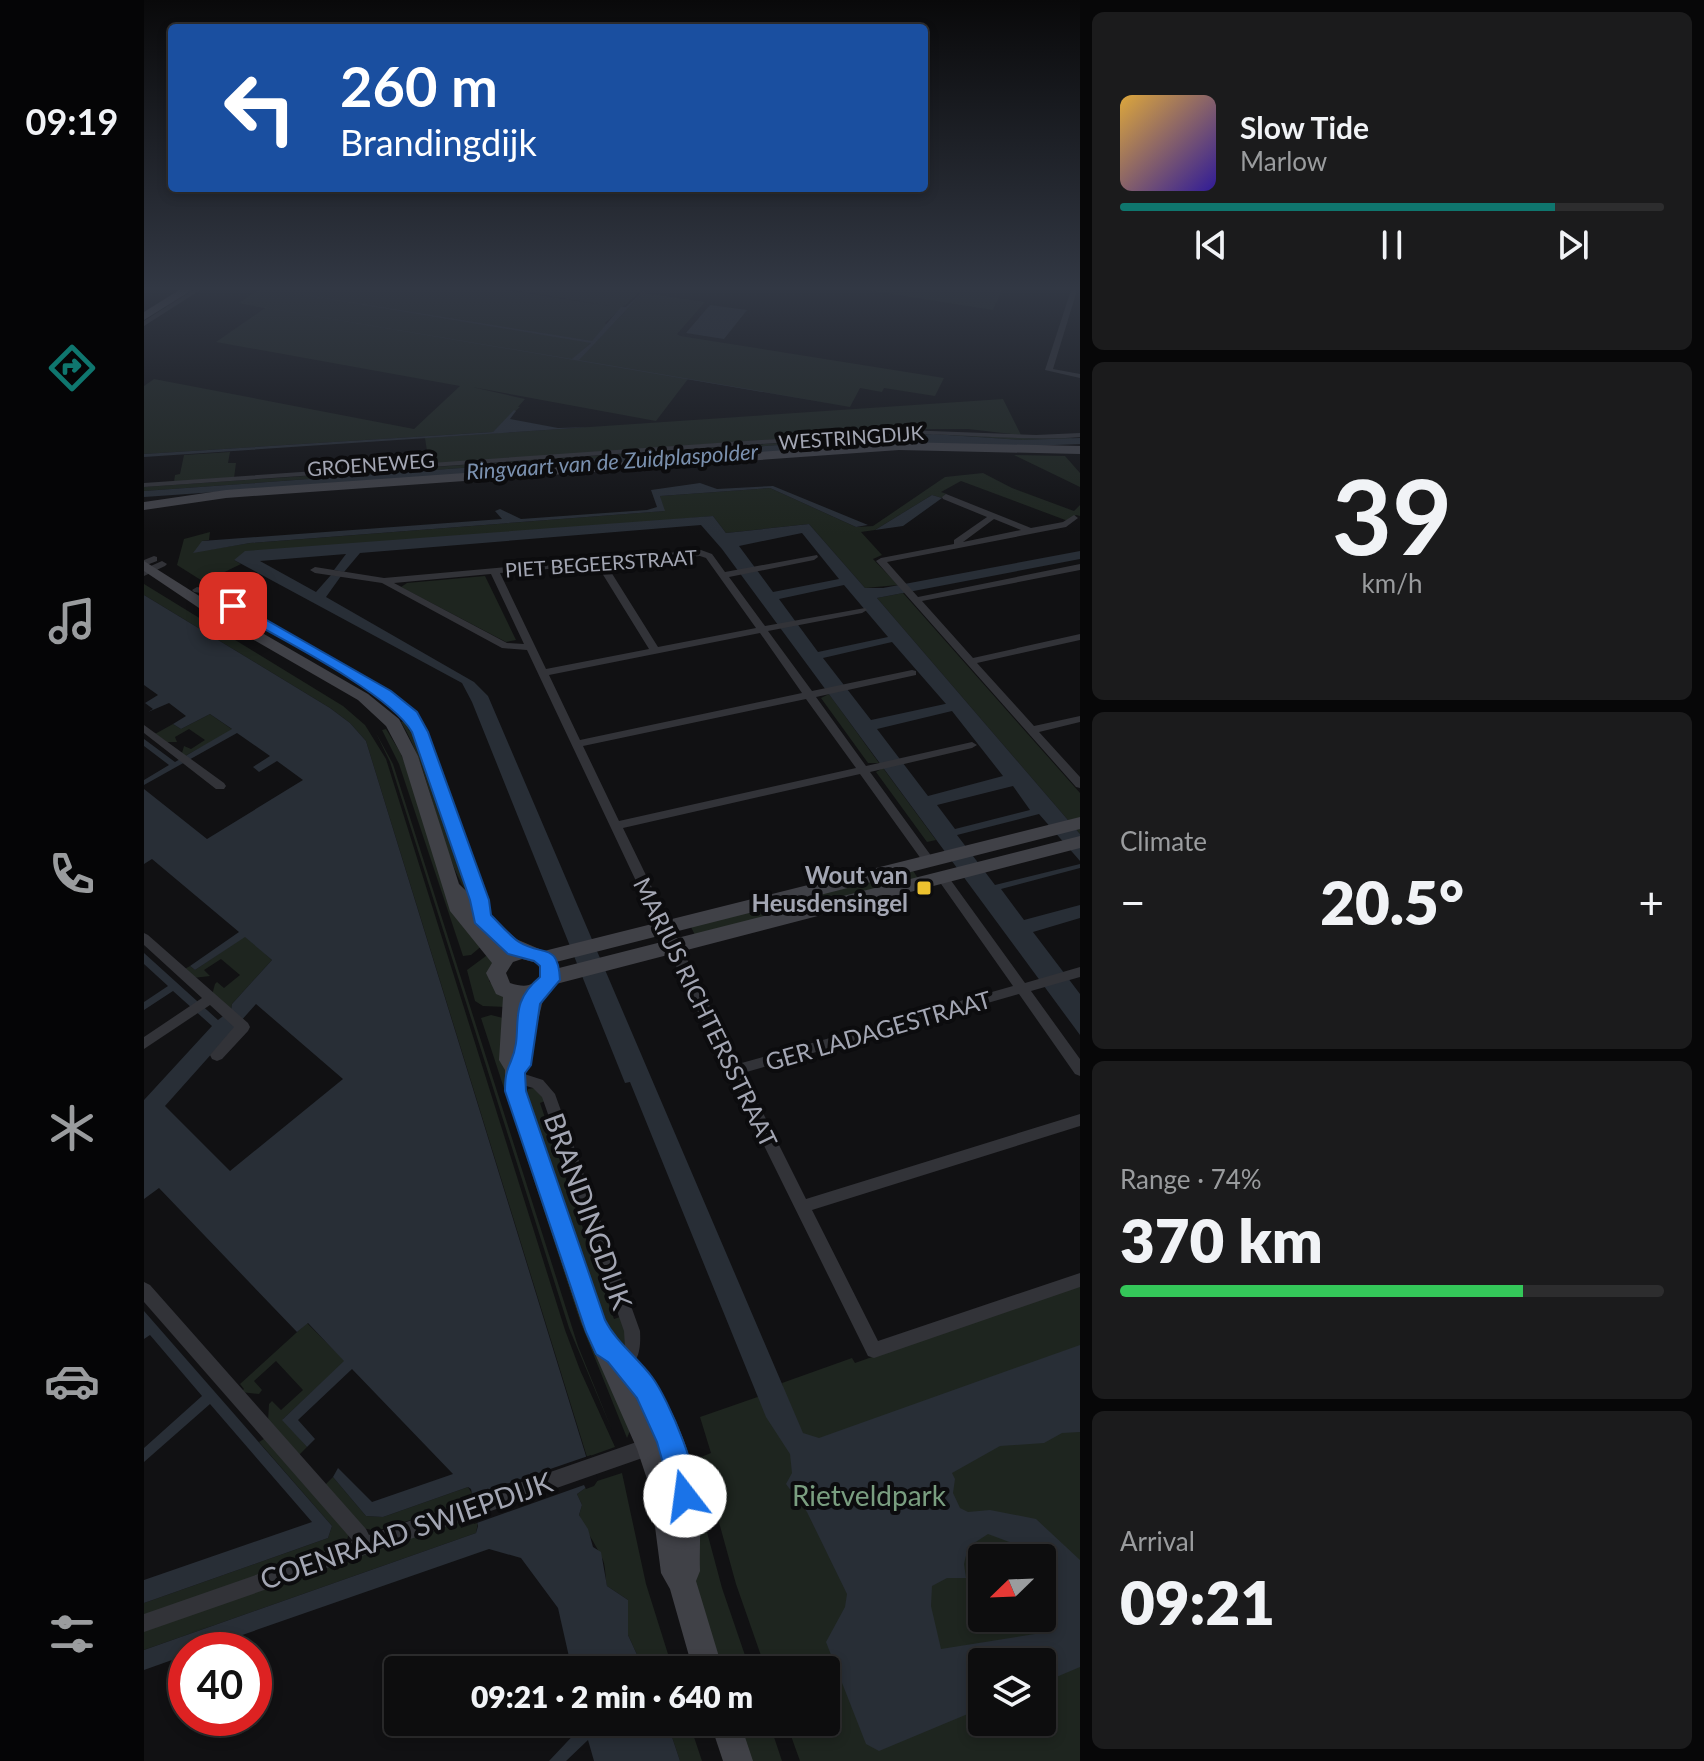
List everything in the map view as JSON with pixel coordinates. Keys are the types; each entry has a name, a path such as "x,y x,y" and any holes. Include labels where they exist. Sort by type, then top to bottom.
{"street":[{"path":"1049,369 1080,376"},
{"name":"WESTRINGDIJK","path":"144,485 902,432 953,431 1025,438 1080,435"},
{"name":"GROENEWEG","path":"144,506 226,494 882,447 1080,450"},
{"path":"946,497 1030,531"},
{"path":"954,544 993,516"},
{"path":"1074,518 1066,524 881,561 1080,784"},
{"name":"PIET BEGEERSTRAAT","path":"384,581 701,553 709,556 728,574"},
{"path":"814,557 728,574 950,876 1028,987 1080,1070"},
{"path":"600,562 655,651"},
{"path":"149,564 197,590 224,614"},
{"path":"149,564 207,607 224,614 363,697 393,723 410,756 460,914 502,961"},
{"path":"912,596 1080,567"},
{"path":"315,570 384,581 505,646 531,647"},
{"name":"MARIUS RICHTERSSTRAAT","path":"494,571 801,1207 874,1350 1080,1280"},
{"path":"197,590 210,592 386,695 411,716 420,732 479,900 482,918"},
{"path":"543,673 862,610"},
{"path":"971,661 1080,637"},
{"path":"577,744 912,673"},
{"path":"1032,730 1080,719"},
{"path":"144,728 220,786"},
{"path":"616,826 972,745"},
{"path":"453,887 509,944 522,952 544,958 1077,824"},
{"path":"552,977 1073,844"},
{"path":"148,947 243,1027 217,1055"},
{"path":"522,952 502,961 496,973 498,982 513,994 535,993 546,986 552,977 551,966 544,958"},
{"name":"GER LADAGESTRAAT","path":"735,1070 1073,974"},
{"name":"BRANDINGDIJK","path":"515,1073 520,1065 528,1010 535,993"},
{"name":"BRANDINGDIJK","path":"513,994 509,1060 515,1073 515,1091 589,1309 659,1443 675,1573 682,1581 704,1656"},
{"path":"144,1044 208,1000"},
{"name":"BRANDINGDIJK","path":"515,1073 538,1084 548,1094 632,1331 633,1350 614,1359"},
{"path":"801,1207 1080,1120"},
{"path":"144,1290 360,1535 363,1546"},
{"name":"COENRAAD SWIEPDIJK","path":"144,1623 659,1443"},
{"path":"730,1736 738,1761"}],"green space":[{"path":"367,369 889,369 944,378 935,396 884,388 882,392 860,388 850,407 688,379 656,421 472,387 525,399 493,432 144,454 144,386 154,379 414,429 460,386"},
{"path":"1003,399 1021,435 968,429 915,429 407,466 405,453 427,451 425,438"},
{"path":"926,433 1073,439 1022,440 933,434 144,491 144,487"},
{"path":"230,452 228,463 236,463 234,478 174,482 175,475 180,474 184,455"},
{"path":"1014,455 1065,456 1080,473 1080,487"},
{"path":"983,473 1012,488 1074,511 1080,505 1080,516 1076,515 1068,521 961,481 941,492 947,494 942,498 932,495 875,530 861,532 882,555 873,559 898,585 865,588 809,524 726,533 713,516 234,560 241,564 204,582 177,565 184,539 210,532 209,540 202,541 207,550 250,543 664,511 660,496 770,488 856,527 873,526 945,477"},
{"path":"485,576 516,640 506,642 401,587 407,583"},
{"path":"144,584 343,706 365,725 386,759 565,1330 615,1447 587,1457 366,741 350,723 330,708 144,595"},
{"path":"903,593 1080,793 1080,834 877,598"},
{"path":"829,694 879,763 868,763 821,698"},
{"path":"210,714 233,730 185,756 182,753 184,746 191,749 205,740 189,729 175,737 177,742 167,742 155,734 173,724 181,729"},
{"path":"407,720 413,728 408,730 412,731 466,887 471,888 475,898 471,900 450,857 421,765 401,722"},
{"path":"386,729 400,752 484,944 471,955 463,956 399,764 382,730"},
{"path":"376,733 393,764 578,1346 612,1430 569,1328 390,762"},
{"path":"883,768 936,840 927,842 876,772"},
{"path":"912,869 919,880 696,937 690,925"},
{"path":"245,936 272,960 232,1004 231,1010 212,995 217,982 224,988 240,975 221,959 204,970 210,976 193,978 183,970 190,966 195,970"},
{"path":"490,953 494,960 489,981 503,996 506,1007 483,1006 475,1001 467,970"},
{"path":"491,1015 507,1019 505,1073 632,1426 627,1438 580,1321 481,1018"},
{"path":"528,1089 540,1091 545,1101 540,1103 614,1319 620,1317 628,1335 625,1351 606,1328 525,1095"},
{"name":"Rietveldpark","path":"1080,1284 1080,1761 800,1761 791,1736 840,1736 840,1656 761,1656 736,1584 701,1457 711,1453 700,1417 783,1388 782,1383 852,1358 855,1363"},
{"path":"307,1323 345,1361 283,1419 307,1447 299,1455 268,1421 269,1404 272,1401 281,1410 303,1390 276,1361 254,1381 262,1390 259,1394 241,1392 244,1389 240,1384"},
{"path":"267,1437 349,1534 345,1545 144,1617 144,1603 328,1538 332,1526 259,1442"},
{"path":"689,1465 722,1588 745,1656 715,1656 694,1592"},
{"path":"622,1473 646,1584 669,1656 638,1656 628,1635 628,1600 607,1586 603,1560 579,1515 582,1505 577,1494 594,1482"},
{"path":"333,1477 366,1516 383,1517 468,1487 473,1495 454,1502 454,1506 376,1531 363,1528 325,1485"},
{"path":"458,1519 461,1528 478,1522 476,1533 195,1632 168,1632 168,1642 144,1650 144,1629"},
{"path":"672,1736 694,1736 702,1761 680,1761"},
{"path":"742,1736 774,1736 782,1761 751,1761"}],"water":[{"path":"628,369 632,369 846,406"},
{"path":"514,410 510,419 558,428 590,427 144,457 144,454 493,432"},
{"name":"Ringvaart van de Zuidplaspolder","path":"933,434 1022,440 1080,438 1080,444 917,443 144,497 144,491"},
{"path":"700,483 717,489 773,486 868,525 856,527 770,488 660,496 665,511 250,543 193,553 202,541 502,519 495,511 500,509 521,519 647,510 657,507 651,490"},
{"path":"932,495 942,498 903,526 875,530"},
{"path":"713,516 726,533 809,524 865,588 883,588 1080,551 1080,559 877,598 1080,834 1080,861 1039,814 957,835 995,885 1080,864 1080,868 1001,889 1024,920 1080,905 1080,918 1033,932 1080,994 1080,1035 722,549 701,525 360,553 344,572 334,570 346,554 260,561 316,592 331,575 341,576 326,597 474,682 488,696 803,1433 819,1438 1080,1345 1080,1432 1062,1433 1044,1443 1000,1446 952,1473 955,1479 953,1493 960,1508 968,1512 990,1510 1036,1519 1080,1560 1080,1667 1056,1677 1056,1648 968,1648 968,1714 879,1751 866,1744 840,1678 840,1656 831,1656 826,1642 845,1607 847,1594 807,1512 786,1484 792,1473 790,1454 766,1417 630,1082 625,1083 462,683 234,560 245,551","holes":["802,533 839,579 773,592 739,546","844,585 888,637 818,652 779,599","892,642 946,704 871,720 823,658","952,711 1003,776 928,796 877,729","1013,786 1030,810 955,829 937,805"]},
{"path":"144,595 330,708 350,723 366,741 594,1482 577,1494 582,1505 579,1515 588,1529 593,1547 601,1552 607,1586 628,1600 628,1635 638,1656 569,1656 558,1608 521,1558 489,1549 251,1632 195,1632 476,1533 478,1526 471,1489 468,1487 383,1517 366,1516 333,1477 338,1468 372,1502 453,1474 352,1369 298,1420 315,1439 307,1447 282,1420 344,1361 308,1323 297,1332 159,1188 144,1199 144,1100 212,1026 173,991 144,1010 144,1002 168,986 144,964 144,953 218,1020 231,1010 232,1004 272,960 245,937 195,970 190,966 239,932 152,859 144,864 144,789 207,839 303,780 277,761 259,772 253,767 270,756 237,733 144,785 144,780 169,765 144,746 144,739 175,762 232,729 210,714 181,729 173,724 186,716 169,703 148,712 153,709 145,703 158,695 144,685","holes":["256,1004 343,1079 230,1171 165,1106"]},
{"path":"144,1311 332,1526 328,1538 144,1603 144,1580 312,1522 210,1404 144,1462 144,1448 202,1396 150,1335 144,1339"},
{"path":"168,1642 168,1661 144,1670 144,1650"},
{"path":"573,1736 672,1736 680,1761 594,1761 588,1740 566,1761 549,1761"}],"pier":[{"path":"591,1455 598,1480 594,1486 586,1489 584,1485 474,1524 469,1497"}],"place":[{"name":"Wout van Heusdensingel","path":"924,888"}],"route":[{"path":"233,606 386,695 411,716 420,732 479,900 482,918 515,949 540,955 549,963 552,970 550,980 531,1000 520,1065 515,1069 515,1091 594,1324 605,1345 631,1369 646,1389 669,1440 685,1496"}]}
